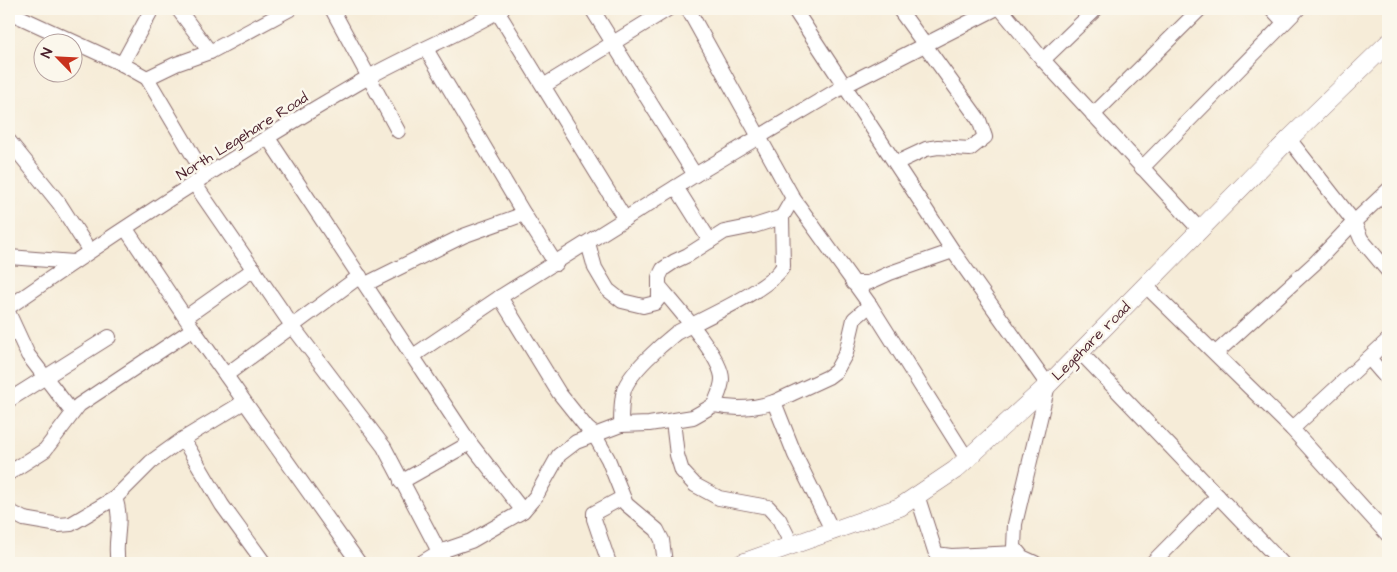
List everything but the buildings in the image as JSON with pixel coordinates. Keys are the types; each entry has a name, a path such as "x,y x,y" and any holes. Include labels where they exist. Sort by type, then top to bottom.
{"main road":[{"name":"Legehare road","path":"742,563 769,559 792,546 900,507 918,498 967,459 1048,385 1289,139 1388,43"}],"street":[{"path":"122,64 152,9"},
{"path":"178,9 210,52"},
{"path":"148,78 176,64 210,52 290,9"},
{"path":"332,9 398,131"},
{"path":"592,9 696,175"},
{"path":"545,85 613,41 668,9"},
{"path":"688,9 793,198 870,305 967,459"},
{"path":"794,9 846,85 953,251 1048,385 1015,524 1014,547 1017,553"},
{"path":"896,163 938,147 970,149 985,137 979,120 899,9"},
{"path":"413,356 500,297 556,264 696,175 846,85 995,9"},
{"path":"1001,9 1043,60 1200,230"},
{"path":"1043,60 1096,9"},
{"path":"1093,115 1200,9"},
{"path":"1272,9 1284,22"},
{"path":"1142,168 1298,9"},
{"path":"500,10 625,219"},
{"name":"North Legehare Road","path":"9,307 89,250 126,229 199,180 268,138 368,78 500,10"},
{"path":"9,12 148,78 199,180 254,269 293,326 362,414 384,447 443,558"},
{"path":"426,49 524,214 556,264"},
{"path":"268,138 470,443 523,511"},
{"path":"1289,139 1354,222 1360,239 1388,271"},
{"path":"9,141 59,203 89,250"},
{"path":"676,188 710,241"},
{"path":"1216,353 1316,263 1354,222 1388,190"},
{"path":"621,425 624,390 632,378 664,342 766,284 780,274 783,266 782,217 793,198"},
{"path":"226,376 293,326 363,280 463,236 524,214"},
{"path":"588,243 595,268 608,290 622,301 643,306 655,303 659,298 659,277 663,269 724,232 754,226 782,217"},
{"path":"126,229 244,402 359,563"},
{"path":"853,283 868,283 890,273 953,251"},
{"path":"9,257 74,262"},
{"path":"9,473 45,450 58,435 72,412 189,323 254,269"},
{"path":"1146,286 1292,430 1388,535"},
{"path":"421,563 443,558 523,511 536,496 554,463 565,449 594,434 621,425 673,421 693,417 714,405 722,383 721,370 691,325 660,287"},
{"path":"500,297 559,393 586,428 594,434 608,459 622,498 632,510 657,530 662,540 665,563"},
{"path":"714,405 730,409 747,408 774,402 828,377 836,371 846,353 854,319 870,305"},
{"path":"9,314 28,355 72,412"},
{"path":"9,400 108,337"},
{"path":"1292,430 1388,340"},
{"path":"1080,352 1282,563"},
{"path":"1369,358 1388,380"},
{"path":"9,511 24,519 59,525 71,524 115,498 151,462 183,439 244,402"},
{"path":"774,402 795,456 833,532"},
{"path":"673,421 679,465 695,485 719,498 768,507 779,519 792,546"},
{"path":"183,439 222,505 262,560"},
{"path":"401,482 470,443"},
{"path":"1152,563 1218,496"},
{"path":"115,498 120,513 116,554 118,563"},
{"path":"609,563 594,519 594,513 622,498"},
{"path":"918,498 936,554 951,556 1017,553 1035,563"}]}
